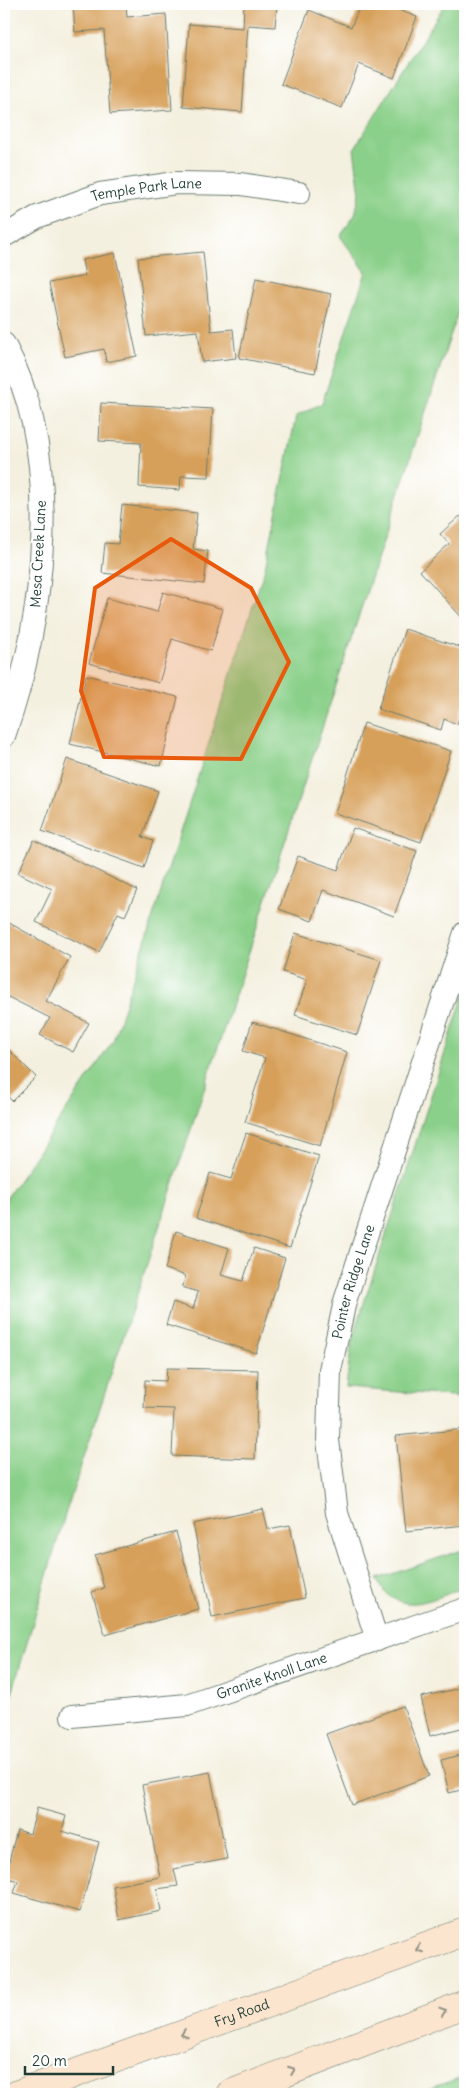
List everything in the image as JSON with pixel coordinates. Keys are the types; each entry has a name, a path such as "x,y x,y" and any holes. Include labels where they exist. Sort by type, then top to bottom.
{"main road":[{"name":"Fry Road","path":"18,2094 465,1932"},
{"path":"230,2094 465,2004"}],"street":[{"name":"Temple Park Lane","path":"4,236 37,218 100,194 176,183 241,184 298,193"},
{"name":"Mesa Creek Lane","path":"4,344 17,369 36,438 43,513 35,614 15,706 4,736"},
{"name":"Pointer Ridge Lane","path":"376,1640 337,1513 328,1440 330,1370 345,1301 465,933"},
{"name":"Granite Knoll Lane","path":"72,1716 187,1705 465,1609"}],"highlighted area":[{"path":"171,539 251,588 289,662 241,759 104,757 81,691 95,588"}],"green space":[{"path":"445,4 465,4 465,291 65,1515 4,1720 4,1202 113,1041 265,568 296,416 322,403 366,272 340,236 355,215 360,193 354,149"},
{"path":"465,991 465,1397 346,1388 351,1346 361,1312"},
{"path":"465,1549 465,1587 441,1597 416,1603 405,1603 385,1592 377,1579"},
{"path":"465,2076 465,2094 414,2094"}],"building":[{"path":"73,4 126,4 127,17 166,14 172,110 110,114 104,30 75,32"},
{"path":"244,4 277,4 275,27 248,25 242,112 183,107 189,24 243,28"},
{"path":"361,4 383,4 417,17 394,78 359,64 342,108 281,84 309,10 351,27"},
{"path":"203,252 211,331 233,329 236,358 202,362 198,331 146,336 138,258"},
{"path":"115,253 137,356 106,362 104,349 65,357 49,283 85,276 82,260"},
{"path":"256,278 331,294 315,373 239,358"},
{"path":"101,403 213,409 209,477 181,476 180,490 139,487 141,443 99,441"},
{"path":"122,505 197,513 193,549 208,551 204,584 102,573 105,543 118,544"},
{"path":"460,516 465,522 465,621 420,571 449,544 440,534"},
{"path":"163,592 223,609 211,651 172,639 159,683 89,663 107,598 157,612"},
{"path":"405,629 465,649 465,700 457,724 444,719 441,730 378,709"},
{"path":"86,675 178,697 161,766 70,744"},
{"path":"364,723 451,751 421,842 335,813"},
{"path":"67,759 158,791 142,837 153,841 144,868 42,831"},
{"path":"353,828 417,851 394,916 323,890 312,921 279,909 298,856 338,870"},
{"path":"34,840 137,890 125,916 118,913 99,952 36,922 52,889 18,873"},
{"path":"4,920 70,957 46,1001 89,1023 73,1052 40,1035 50,1018 4,995"},
{"path":"295,933 381,960 357,1035 295,1015 307,980 283,972"},
{"path":"252,1022 347,1052 320,1146 245,1122 265,1058 243,1051"},
{"path":"4,1045 36,1077 12,1101 4,1092"},
{"path":"246,1133 319,1156 290,1248 196,1218 210,1173 231,1179"},
{"path":"176,1231 229,1248 221,1275 243,1281 254,1248 285,1258 256,1353 166,1325 173,1302 193,1309 198,1292 182,1287 186,1276 165,1269"},
{"path":"167,1368 258,1370 255,1459 172,1456 174,1409 144,1408 145,1380 166,1381"},
{"path":"465,1429 465,1525 406,1531 396,1436"},
{"path":"263,1509 268,1529 290,1525 305,1598 212,1617 193,1524"},
{"path":"176,1532 198,1609 105,1635 92,1592 104,1588 95,1555"},
{"path":"465,1687 465,1743 461,1728 430,1736 421,1697"},
{"path":"403,1706 429,1776 352,1805 326,1734"},
{"path":"465,1754 465,1789 449,1793 441,1760"},
{"path":"210,1772 227,1859 174,1869 178,1886 157,1889 161,1911 119,1920 113,1886 160,1877 142,1785"},
{"path":"37,1808 66,1816 62,1831 99,1842 80,1912 14,1893 18,1881 5,1877 17,1830 30,1834"}]}
